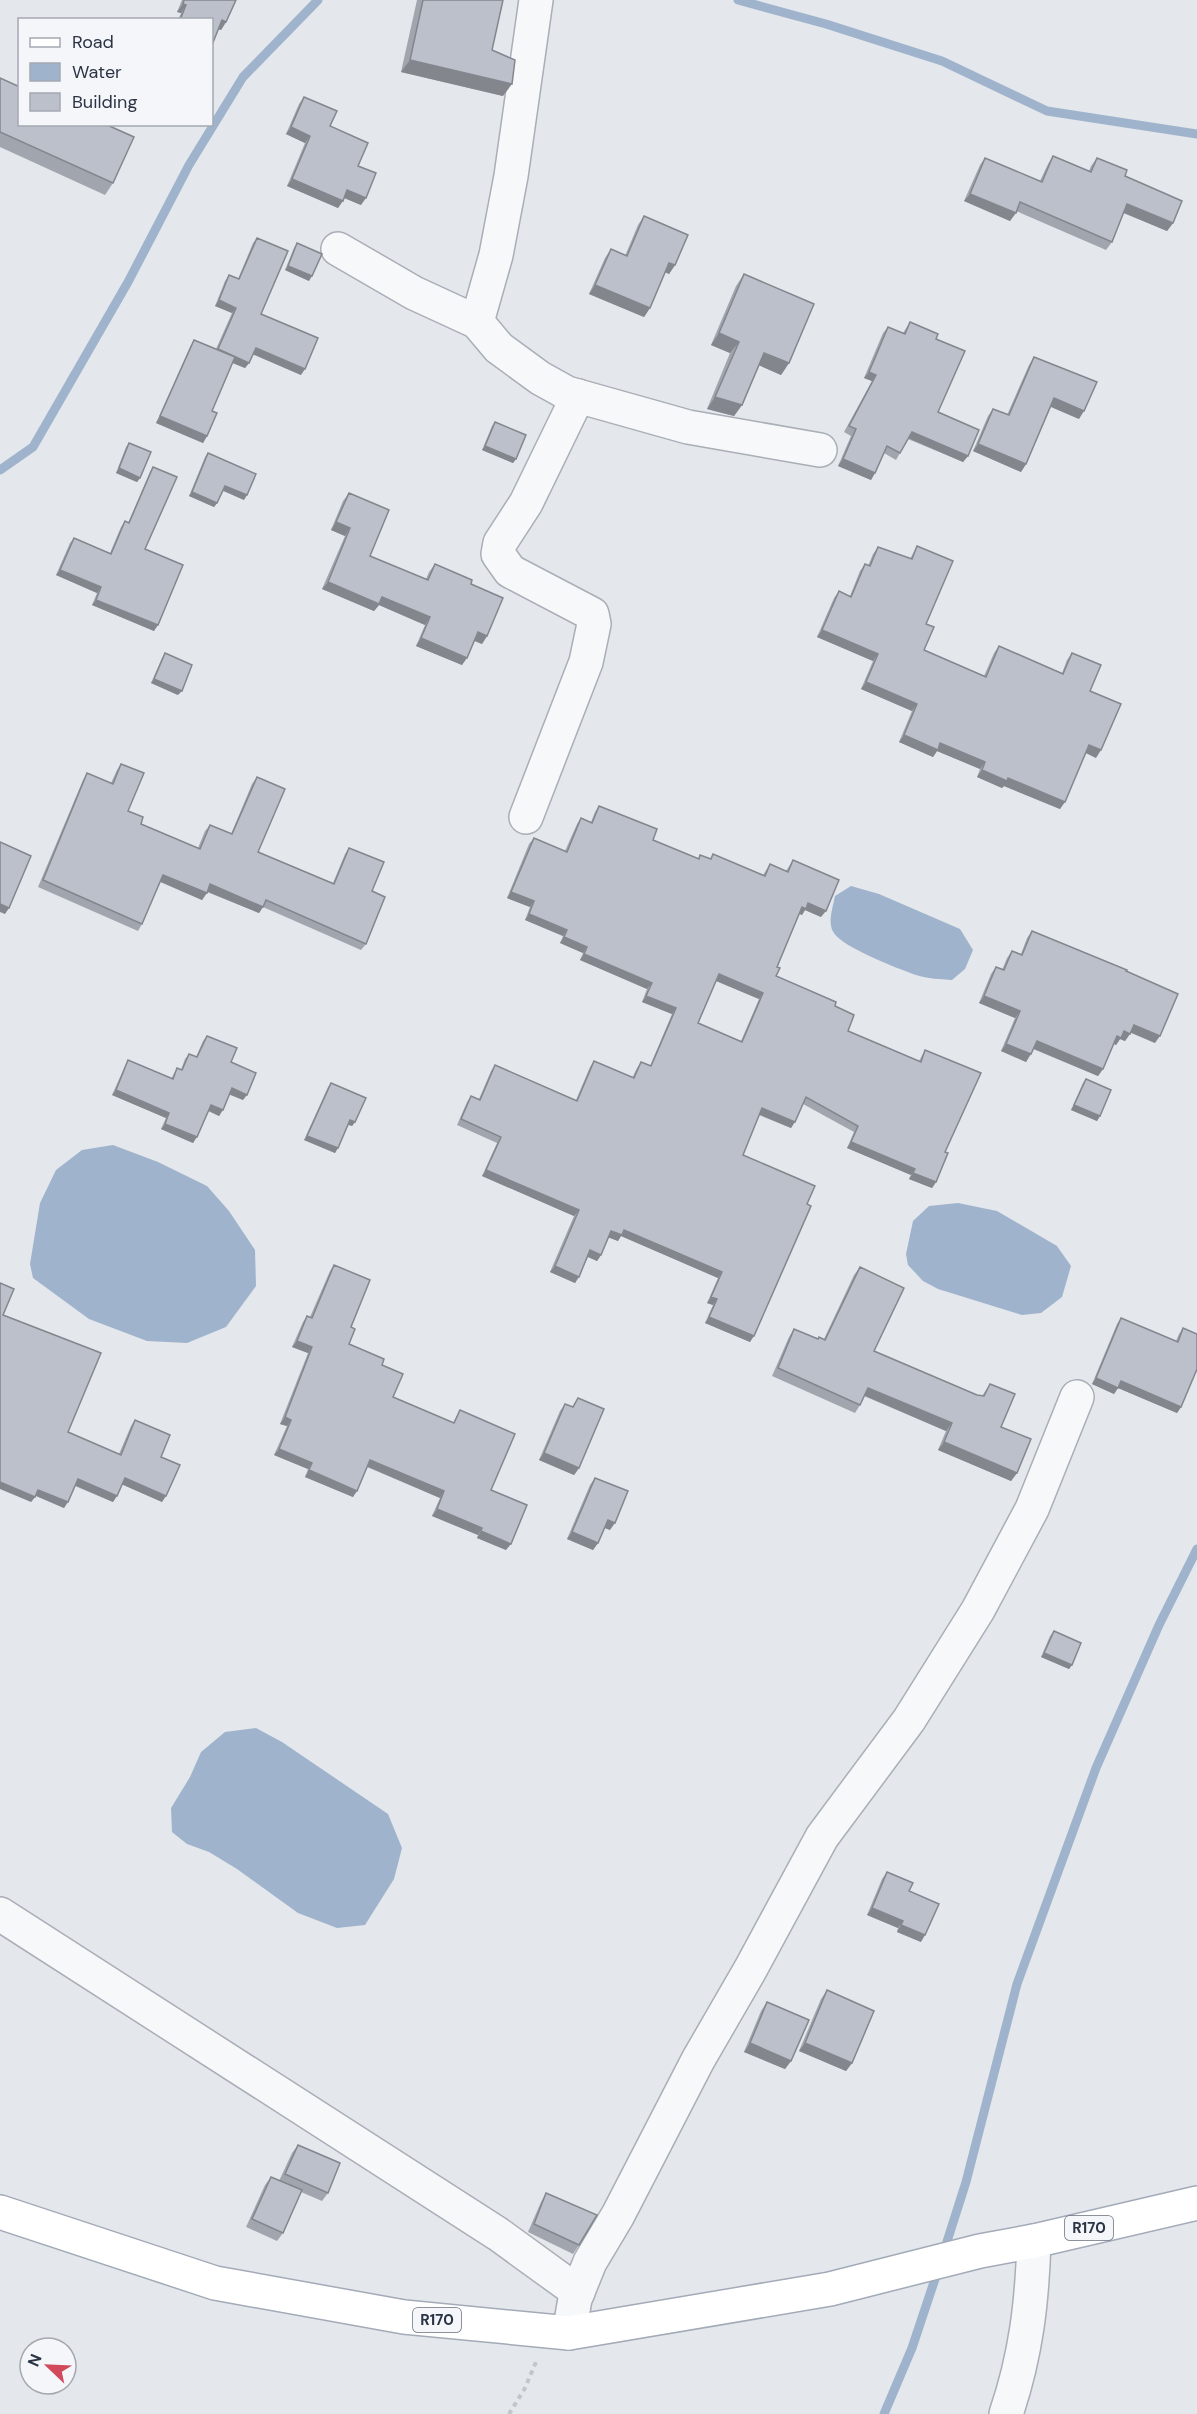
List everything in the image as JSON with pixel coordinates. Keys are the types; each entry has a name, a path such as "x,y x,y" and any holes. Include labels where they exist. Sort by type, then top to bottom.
{"main road":[{"name":"R170","path":"0,2212 215,2283 404,2317 559,2332 830,2289 980,2252 1197,2203"}],"street":[{"path":"477,322 496,255 511,176 535,9"},
{"path":"338,249 414,293 477,322 499,348 567,393 688,427 820,450"},
{"path":"526,817 586,662 594,624 592,614 510,571 498,554 500,543 526,503 578,396"},
{"path":"559,2332 590,2262 618,2215 698,2060 822,1837 909,1720 978,1610 1032,1509 1077,1397"},
{"path":"0,1914 488,2228 578,2292"},
{"path":"1006,2414 1020,2373 1033,2295 1034,2241"}],"path":[{"path":"508,2414 559,2332"}],"water":[{"path":"851,886 879,894 960,929 973,950 965,969 952,980 920,976 872,957 839,939 831,925 835,896"},
{"path":"113,1145 158,1162 207,1186 229,1211 255,1250 256,1286 226,1327 187,1343 147,1341 89,1319 33,1278 30,1264 40,1203 56,1170 82,1150"},
{"path":"958,1203 997,1211 1057,1246 1071,1266 1062,1297 1041,1313 1022,1315 938,1289 923,1281 908,1265 906,1254 913,1221 929,1206"},
{"path":"256,1728 282,1742 388,1814 402,1848 394,1879 365,1925 337,1928 298,1913 237,1869 209,1852 187,1844 172,1832 171,1808 190,1777 201,1752 225,1732"}],"building":[{"path":"184,0 236,0 226,22 222,20 213,42 213,18 181,18 186,5 183,4"},
{"path":"423,0 503,0 492,50 515,60 512,84 410,60"},
{"path":"0,78 18,86 18,126 109,126 134,137 113,183 0,132"},
{"path":"304,97 337,111 330,126 368,143 358,166 376,173 366,198 347,190 343,201 292,179 310,136 291,127"},
{"path":"1053,156 1091,172 1097,158 1127,170 1125,176 1182,201 1173,223 1127,204 1112,242 1020,202 1016,213 970,194 985,158 1042,182"},
{"path":"644,216 688,235 675,265 669,263 650,308 595,285 611,249 627,256"},
{"path":"257,238 288,251 261,314 318,338 305,369 256,348 249,363 218,349 236,308 219,300 229,275 239,279"},
{"path":"297,243 322,254 312,276 288,266"},
{"path":"744,274 814,304 789,363 764,353 742,405 715,397 739,342 719,333"},
{"path":"910,322 938,334 936,339 965,351 938,412 979,430 968,456 912,432 900,453 887,446 875,473 843,459 856,429 849,426 876,375 869,372 888,327 905,334"},
{"path":"194,340 235,357 212,411 217,413 207,436 160,416"},
{"path":"1034,357 1097,382 1084,411 1054,398 1026,464 978,444 993,409 1009,415"},
{"path":"495,422 526,435 516,459 485,446"},
{"path":"129,443 151,452 140,478 119,468"},
{"path":"208,453 256,474 247,495 225,486 217,503 192,492"},
{"path":"153,467 177,477 145,549 183,565 158,625 96,600 101,587 60,570 74,538 111,554 125,521 129,523"},
{"path":"349,493 389,510 370,556 428,580 435,564 472,580 471,584 503,598 487,636 478,632 467,658 421,638 430,617 382,597 379,604 328,582 350,528 336,522"},
{"path":"917,546 953,561 926,624 934,627 924,650 986,677 999,646 1063,674 1072,653 1101,665 1090,691 1121,704 1101,750 1089,745 1065,802 1008,778 1007,781 982,770 985,762 940,743 938,750 904,735 917,704 866,682 878,654 822,630 839,591 851,597 865,564 870,566 878,547 912,559"},
{"path":"165,653 192,665 182,691 154,679"},
{"path":"121,764 144,773 128,811 143,817 141,824 200,849 210,825 232,834 257,777 285,789 258,852 334,884 349,848 384,862 372,891 385,897 366,944 266,900 263,907 210,884 207,893 163,875 142,924 43,880 87,773 113,784"},
{"path":"599,806 657,829 653,840 699,859 700,855 711,859 713,854 765,876 770,864 788,872 793,860 839,880 826,911 808,903 806,909 802,907 777,967 780,968 776,976 836,1002 835,1006 854,1015 848,1031 921,1062 925,1050 981,1073 945,1152 948,1153 936,1182 913,1173 915,1169 851,1142 858,1126 806,1097 795,1122 762,1108 743,1155 815,1186 807,1204 811,1206 754,1336 709,1317 717,1299 711,1297 722,1272 624,1230 622,1235 611,1231 601,1255 590,1250 579,1277 555,1266 579,1210 486,1170 501,1137 461,1119 471,1096 480,1100 495,1065 577,1101 594,1061 634,1078 641,1062 651,1066 676,1008 646,996 652,983 584,954 587,947 564,937 567,930 529,914 534,901 511,892 534,838 567,852 581,818 592,823","holes":["719,974 763,993 742,1042 698,1023"]},
{"path":"0,842 31,856 9,908 0,904"},
{"path":"1032,931 1127,970 1178,994 1160,1036 1134,1025 1130,1034 1124,1031 1121,1038 1117,1036 1103,1069 1037,1041 1031,1054 1006,1044 1020,1011 984,996 996,967 1004,970 1012,951 1022,955"},
{"path":"207,1036 237,1048 231,1062 256,1073 247,1095 232,1088 223,1110 211,1105 197,1137 165,1124 169,1113 116,1090 128,1060 173,1079 177,1068 182,1070 189,1054 197,1057"},
{"path":"1086,1079 1111,1090 1100,1116 1074,1105"},
{"path":"331,1083 366,1098 355,1122 350,1120 338,1148 307,1136"},
{"path":"334,1265 370,1280 351,1327 355,1329 349,1344 384,1359 382,1365 403,1374 393,1397 454,1423 460,1410 515,1434 491,1490 527,1505 511,1544 481,1531 482,1528 437,1509 444,1491 370,1460 357,1491 309,1470 312,1463 279,1449 291,1420 285,1417 312,1347 297,1341 307,1316 312,1318"},
{"path":"860,1267 904,1288 874,1351 977,1395 984,1396 990,1384 1015,1394 1001,1427 1031,1439 1017,1473 944,1442 952,1423 868,1388 860,1405 778,1368 794,1329 825,1340"},
{"path":"0,1283 14,1289 3,1315 101,1353 68,1432 121,1455 135,1420 170,1435 161,1457 180,1465 166,1496 125,1478 117,1496 78,1479 68,1502 38,1490 35,1497 0,1482"},
{"path":"1121,1318 1178,1342 1183,1328 1197,1334 1197,1369 1181,1407 1121,1381 1118,1388 1096,1378"},
{"path":"578,1398 604,1409 579,1468 544,1453 565,1404 573,1407"},
{"path":"595,1478 628,1491 615,1523 608,1520 598,1543 572,1532"},
{"path":"1054,1631 1081,1643 1072,1665 1044,1653"},
{"path":"887,1872 913,1883 909,1891 939,1904 925,1935 901,1925 903,1921 872,1908"},
{"path":"827,1990 874,2011 852,2063 805,2043"},
{"path":"767,2002 809,2020 791,2061 750,2043"},
{"path":"298,2145 340,2163 328,2193 285,2174"},
{"path":"271,2177 302,2190 283,2233 252,2219"},
{"path":"546,2193 597,2215 579,2245 534,2224"}],"waterway":[{"path":"213,126 243,77 318,0"},
{"path":"738,0 826,24 942,61 1047,111 1197,134"},
{"path":"0,470 33,447 128,282 189,165 213,126"},
{"path":"943,2254 966,2182 1017,1984 1096,1768 1159,1625 1197,1549"},
{"path":"884,2414 912,2348 938,2270"}]}
